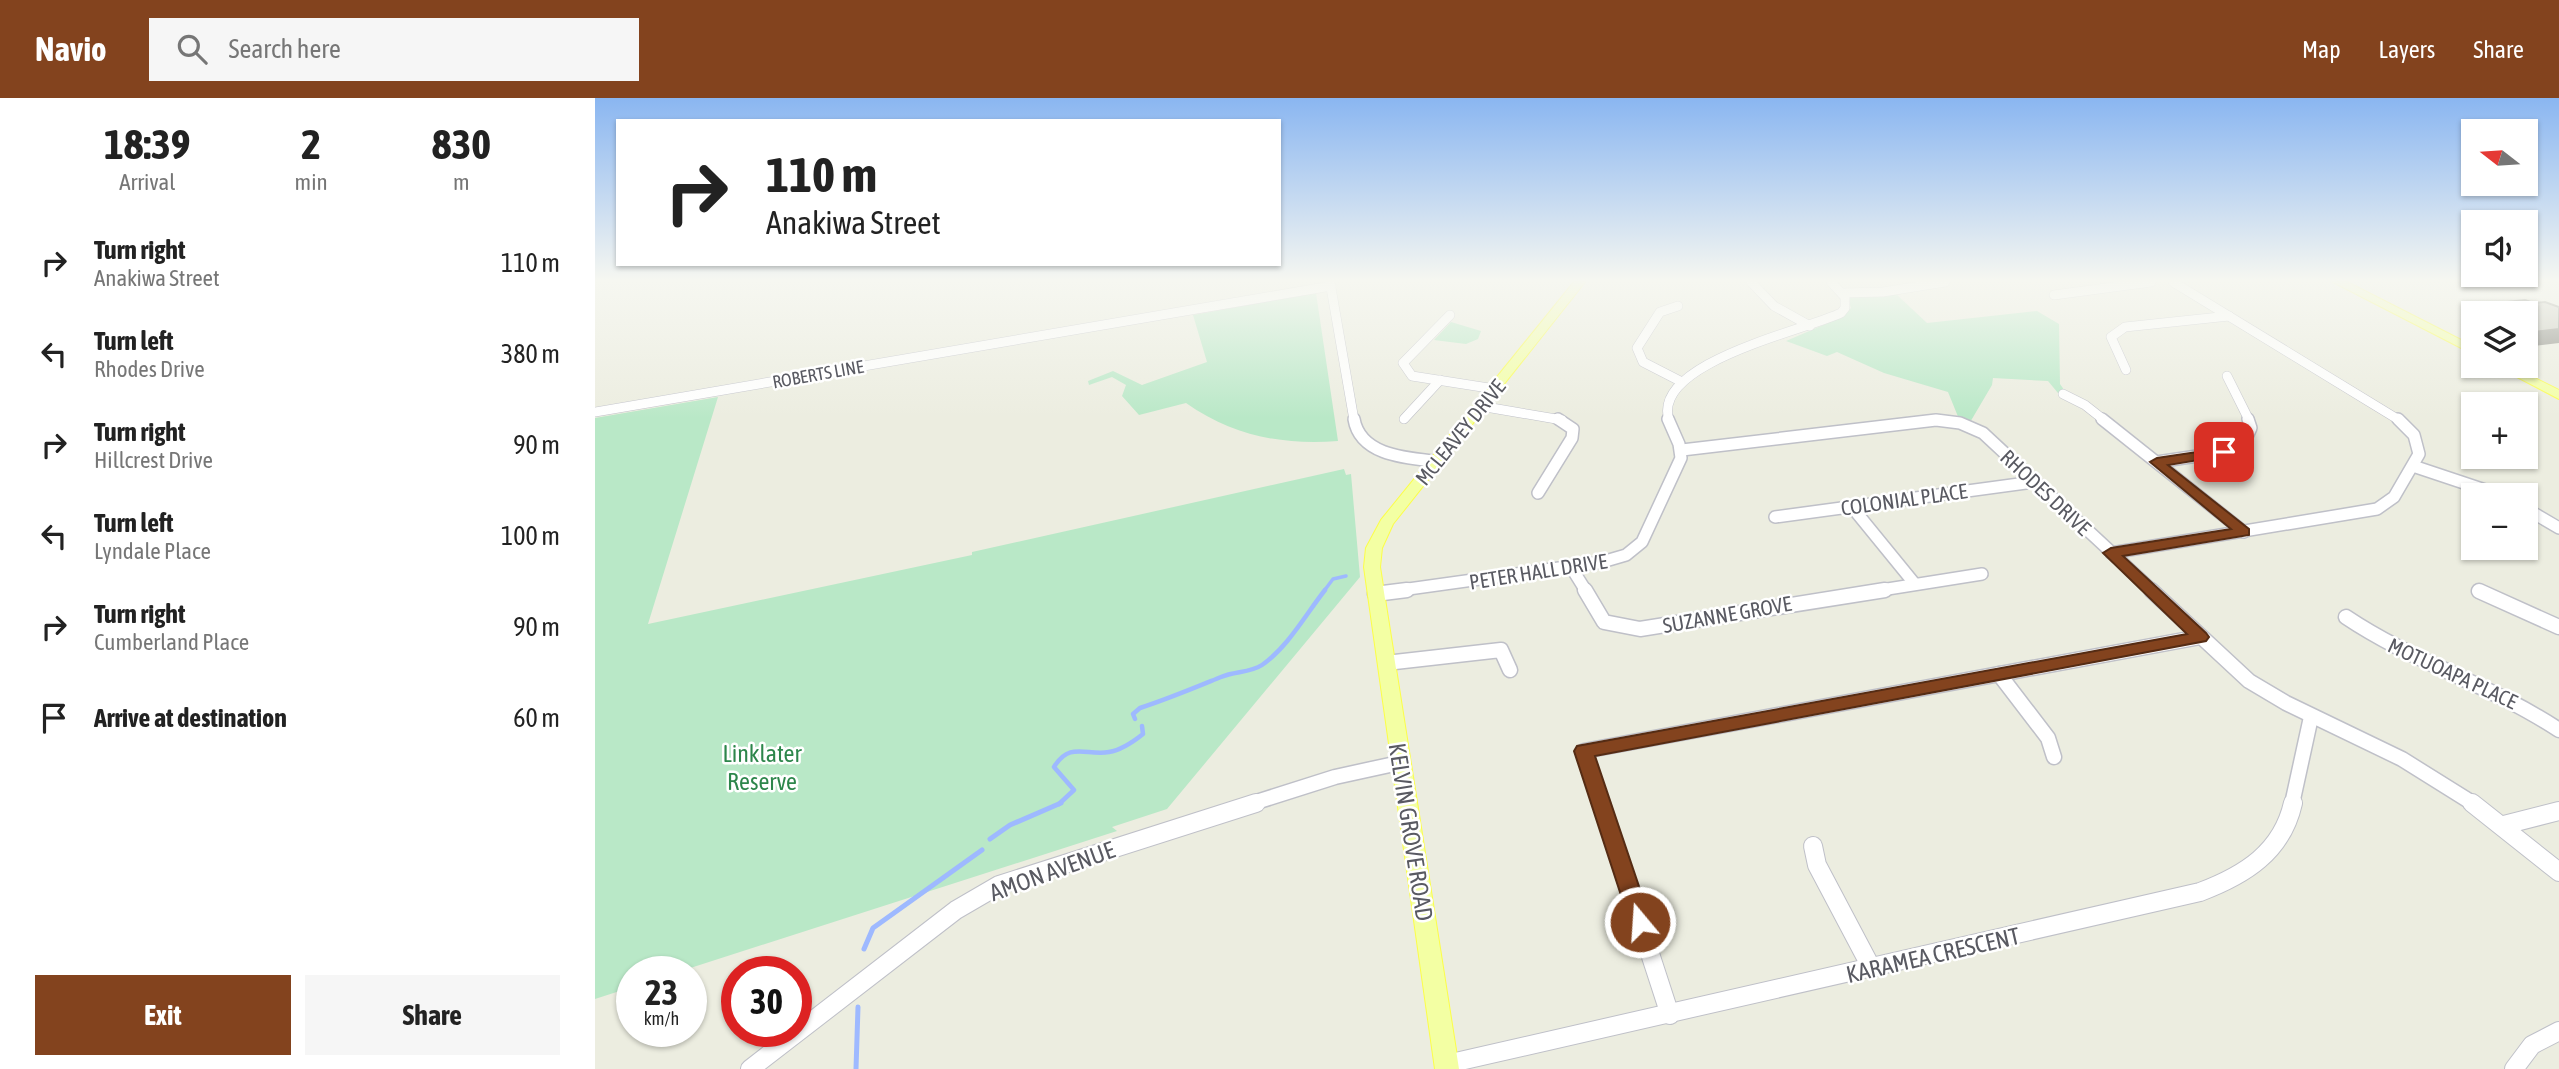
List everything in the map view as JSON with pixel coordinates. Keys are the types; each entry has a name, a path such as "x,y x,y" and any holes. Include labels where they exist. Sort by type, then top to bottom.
{"main road":[{"name":"MCLEAVEY DRIVE","path":"1375,594 1372,558 1379,535 1434,461 1544,327"},
{"path":"2427,327 2461,345"},
{"path":"2526,378 2559,395"},
{"name":"KELVIN GROVE ROAD","path":"1375,594 1447,1067"}],"street":[{"name":"ROBERTS LINE","path":"595,412 1082,327"},
{"path":"1338,327 1359,437 1393,454 1434,461"},
{"path":"1438,327 1403,363 1405,370 1412,376 1495,389"},
{"path":"1650,327 1637,348 1643,362 1680,381"},
{"path":"1682,450 1668,420 1666,409 1669,397 1680,381 1706,366 1807,327"},
{"path":"2124,327 2115,331 2111,337 2126,370"},
{"path":"2111,553 2377,509 2394,497 2413,466 2419,454 2417,440 2397,418 2248,327"},
{"path":"2157,462 2224,452 2244,443 2251,428 2245,408 2227,376"},
{"path":"1404,419 1440,380"},
{"path":"2063,394 2085,405 2243,532"},
{"path":"1480,407 1560,419 1573,429 1572,438 1538,493"},
{"name":"RHODES DRIVE","path":"1682,450 1948,421 1983,433 2249,681 2311,716 2403,759 2504,825 2559,872"},
{"name":"PETER HALL DRIVE","path":"1375,594 1616,559 1642,542 1677,470 1682,450"},
{"path":"2413,466 2464,483"},
{"name":"COLONIAL PLACE","path":"1775,517 2033,482"},
{"path":"1852,507 1914,583"},
{"path":"2538,516 2559,528"},
{"name":"SUZANNE GROVE","path":"1571,567 1604,622 1640,629 1982,573"},
{"path":"2479,591 2509,608 2559,627"},
{"name":"MOTUOAPA PLACE","path":"2346,617 2368,634 2500,693 2559,730"},
{"path":"1670,1015 1584,751 2200,637"},
{"path":"1386,663 1501,650 1510,670"},
{"path":"1999,674 2048,738 2054,757"},
{"name":"KARAMEA CRESCENT","path":"1447,1067 2200,892 2235,879 2259,861 2288,825 2311,716"},
{"name":"AMON AVENUE","path":"750,1069 956,910 999,885 1335,778 1399,763"},
{"path":"2504,825 2559,811"},
{"path":"1813,846 1817,865 1873,969"},
{"path":"2514,1069 2519,1055 2535,1041 2559,1031"}],"green space":[{"path":"1197,327 1321,327 1338,441 1297,441 1258,436 1222,423 1186,403 1139,415 1122,396 1126,385 1112,377 1089,385 1088,381 1113,371 1142,385 1207,362"},
{"path":"1446,327 1469,327 1481,331 1478,339 1466,344 1434,340"},
{"path":"1818,327 2059,327 2060,384 2067,394 2058,393 2048,381 1993,378 1992,385 1969,424 1959,419 1948,392 1884,373 1837,352 1827,356 1786,341"},
{"name":"Linklater Reserve","path":"718,397 648,624 972,555 972,552 1344,469 1346,475 1351,474 1360,577 1167,809 1112,827 1117,831 707,963 707,956 616,956 616,992 595,999 595,418"}],"building":[{"path":"2538,327 2559,329 2538,331"}],"waterway":[{"path":"1324,591 1333,579 1346,576"},
{"path":"1135,719 1133,714 1140,708 1226,675 1262,665 1288,640 1325,590"},
{"path":"1059,804 1074,790 1054,767 1060,759 1072,752 1101,753 1118,749 1143,734 1142,726"},
{"path":"990,839 1010,825 1059,804"},
{"path":"864,949 873,928 982,850"},
{"path":"856,1069 858,1007"}],"route":[{"path":"1640,922 1584,751 2200,637 2111,553 2243,532 2157,462 2224,452"}]}
